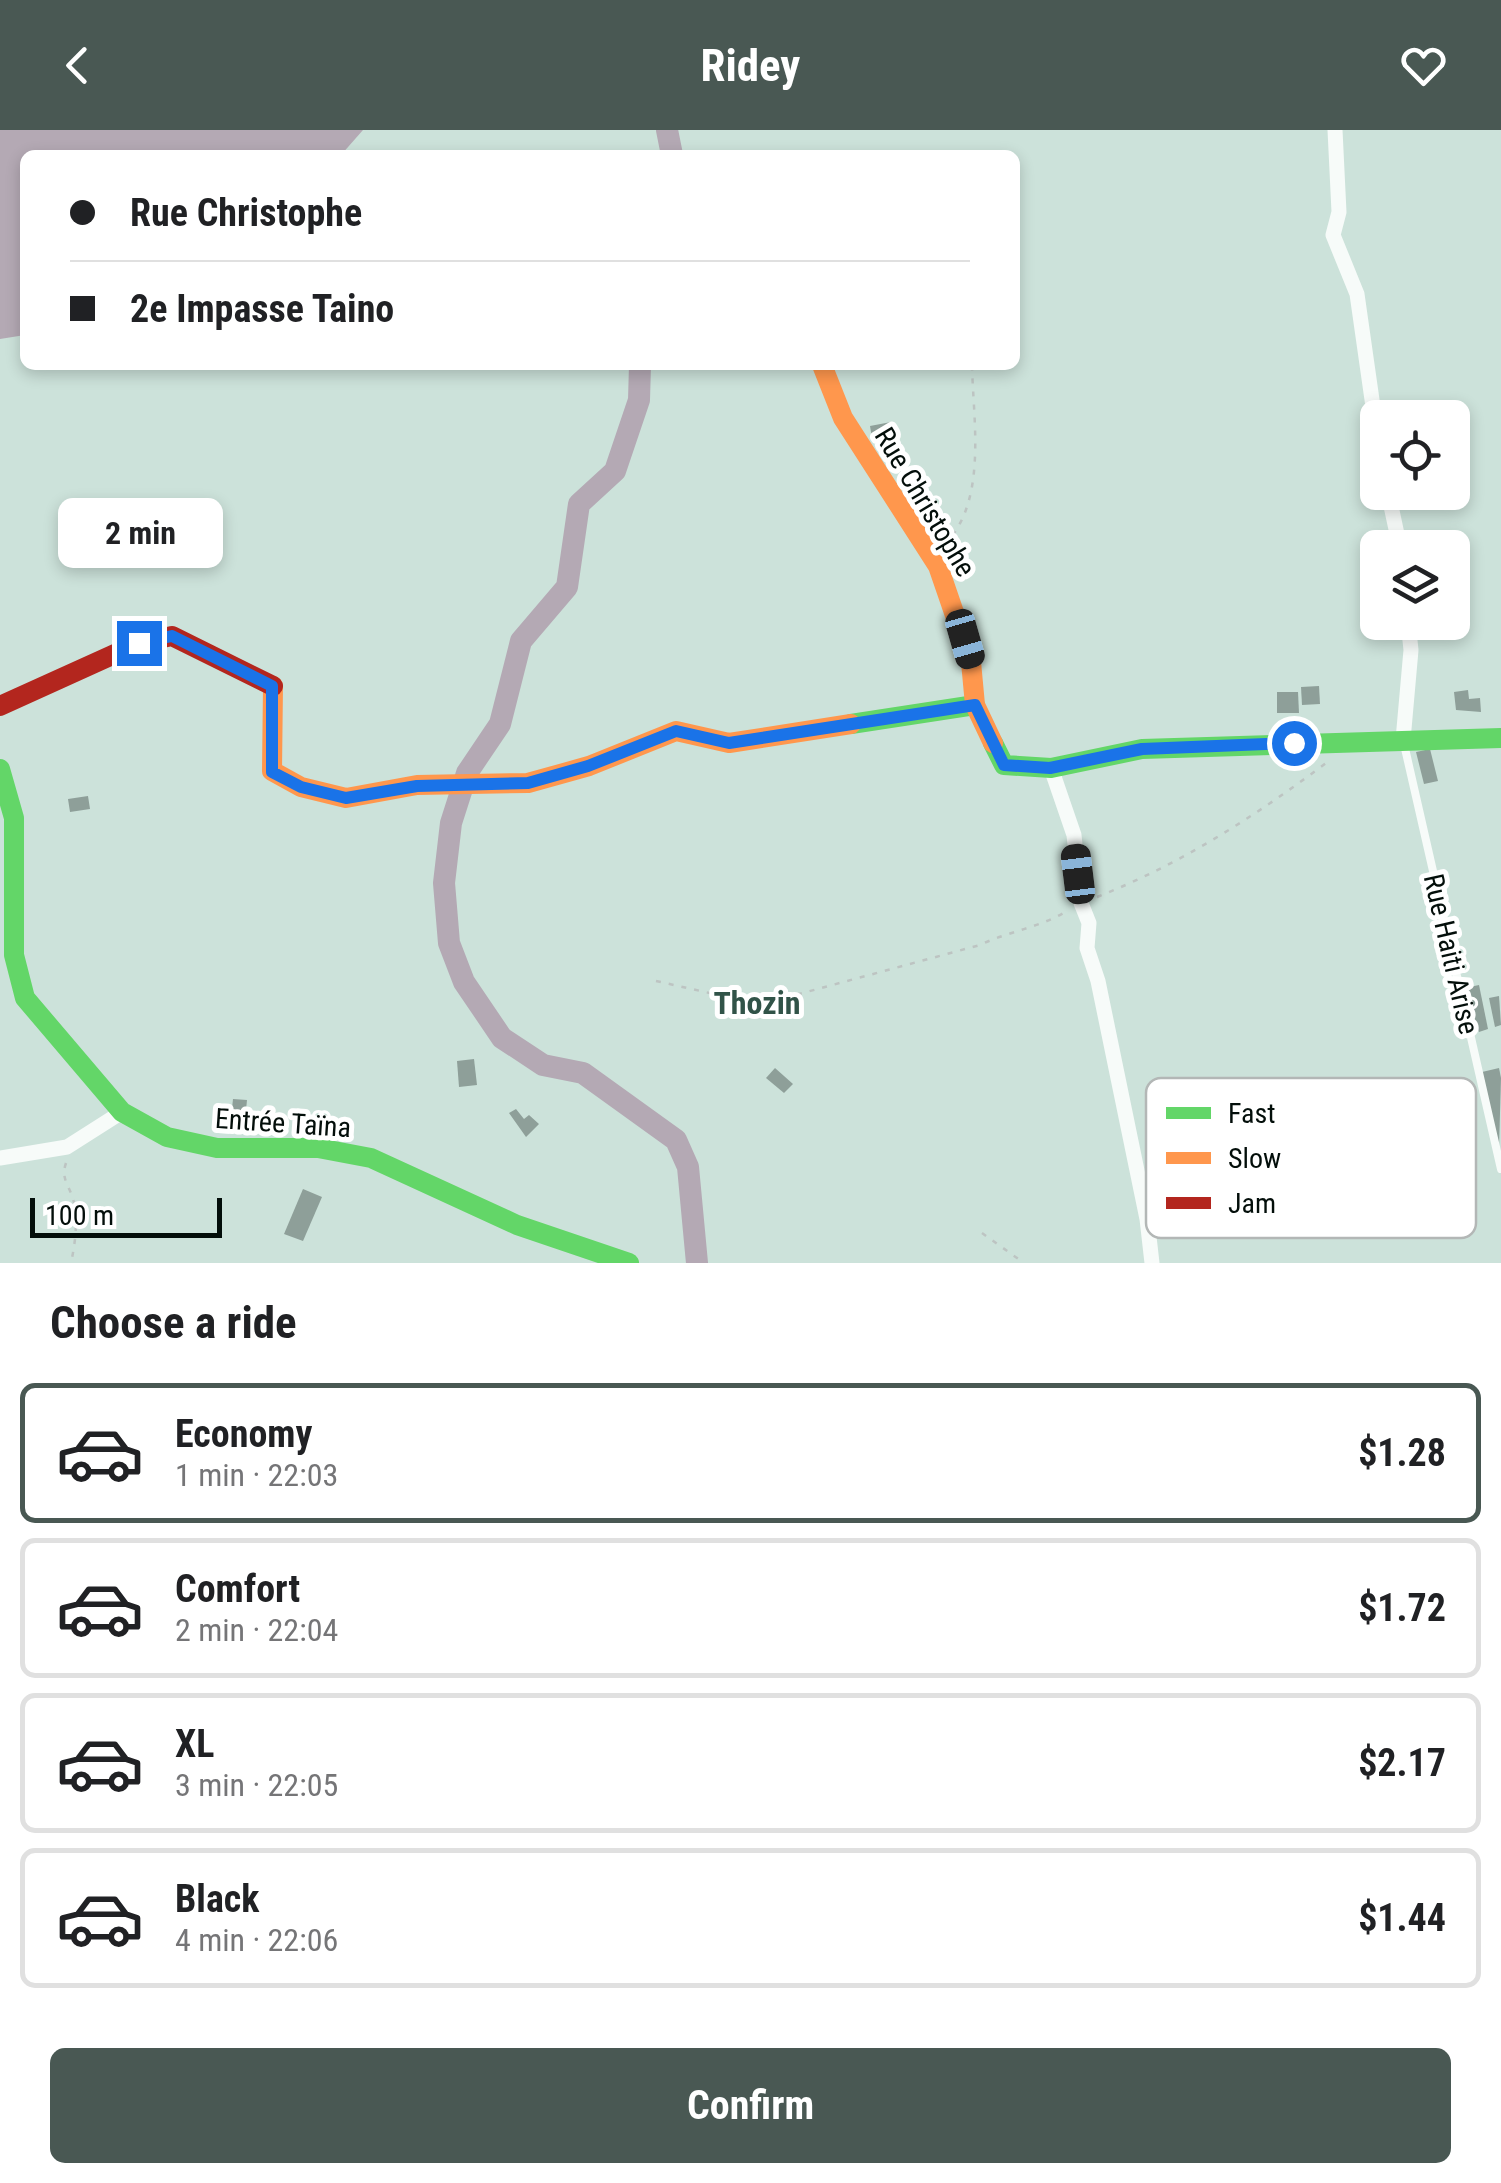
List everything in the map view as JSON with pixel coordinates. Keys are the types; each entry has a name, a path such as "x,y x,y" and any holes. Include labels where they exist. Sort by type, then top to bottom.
{"street":[{"path":"1334,130 1338,212 1334,235 1357,294 1372,400"},
{"name":"Rue Christophe","path":"824,370 843,418 900,512 932,556 958,616 971,662 975,705 1004,765 1050,768 1142,749 1501,738"},
{"path":"0,706 139,643 172,636 272,686 272,772 301,787 346,798 417,786 528,783 588,766 676,731 729,743 975,705"},
{"path":"1403,740 1410,640"},
{"name":"Entrée Taïna","path":"0,768 14,818 14,955 25,998 122,1112 167,1137 217,1148 318,1148 371,1158 516,1225 629,1263"},
{"path":"1050,768 1074,835 1081,903 1089,923 1087,948 1098,982 1146,1214"},
{"path":"0,1158 67,1146 122,1112"},
{"path":"1149,1238 1152,1263"}],"lane":[{"name":"Rue Haiti Arise","path":"1403,740 1501,1169"}],"path":[{"path":"932,556 954,534 974,484 972,370"},
{"path":"656,981 723,996 788,997 980,944 1004,933 1024,931 1048,923 1081,903 1158,873 1263,810 1335,756"},
{"path":"70,1263 75,1241 74,1200 63,1170 73,1156 75,1141"},
{"path":"982,1233 1024,1263"}],"shaded area":[{"path":"0,130 363,130 345,150 20,150 20,336 0,339"}],"building":[{"path":"891,422 894,433 872,438 870,426"},
{"path":"1319,686 1320,704 1302,705 1301,687"},
{"path":"1468,690 1469,699 1480,698 1481,712 1456,710 1454,692"},
{"path":"1277,692 1298,692 1299,713 1277,713"},
{"path":"1430,749 1438,781 1424,784 1416,752"},
{"path":"88,796 90,809 70,812 68,799"},
{"path":"1479,985 1488,1029 1479,1032 1465,988"},
{"path":"1499,996 1501,1025 1495,1027 1489,998"},
{"path":"474,1059 477,1085 459,1087 457,1061"},
{"path":"775,1068 793,1084 784,1093 766,1078"},
{"path":"1499,1068 1501,1078 1499,1148 1482,1072"},
{"path":"233,1099 247,1100 245,1120 231,1118"},
{"path":"516,1109 524,1119 529,1115 539,1124 526,1137 509,1113"},
{"path":"303,1189 322,1197 303,1241 284,1234"}],"waterway":[{"path":"667,130 671,150"},
{"path":"640,370 639,400 615,471 579,504 567,587 521,641 500,724 467,773 451,823 444,883 449,943 464,982 502,1038 543,1065 583,1073 676,1140 688,1167 697,1263"}],"traffic: fast":[{"path":"851,724 975,705"},
{"path":"993,743 1004,765 1051,768 1142,749 1501,738"},
{"path":"0,769 14,818 14,955 25,998 122,1112 167,1137 217,1148 318,1148 371,1158 517,1225 629,1263"}],"traffic: slow":[{"path":"824,370 843,418 938,566 971,662 975,705 993,743"},
{"path":"273,686 272,771 301,787 346,798 417,785 528,783 589,766 676,731 729,743 851,724"}],"traffic: jam":[{"path":"0,706 139,643 172,636 273,686"}],"district":[{"name":"Thozin","path":"757,1003"}],"route":[{"path":"139,643 172,636 272,686 272,772 301,787 346,798 417,786 528,783 588,766 676,731 729,743 975,705 1004,765 1050,768 1142,749 1294,743"}]}
